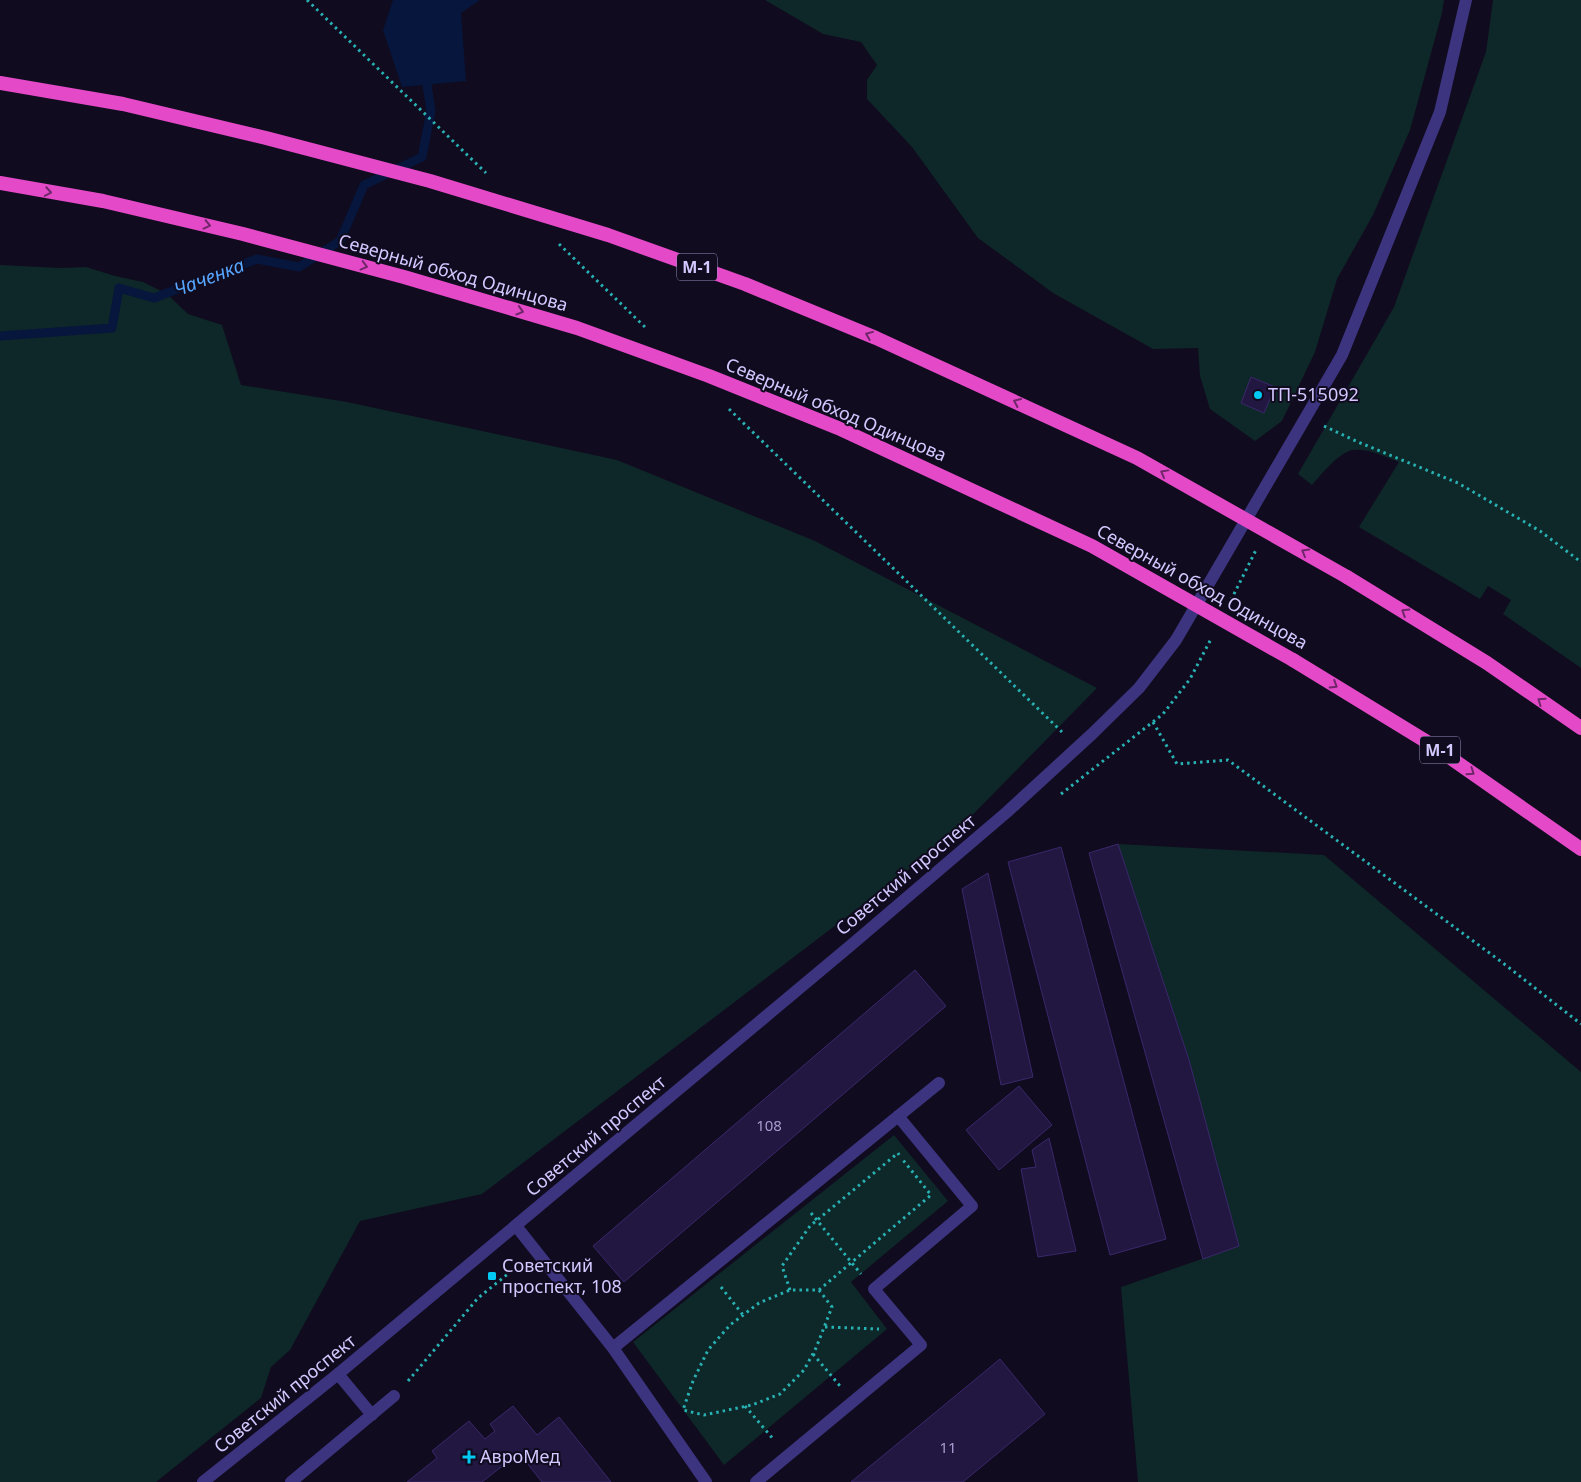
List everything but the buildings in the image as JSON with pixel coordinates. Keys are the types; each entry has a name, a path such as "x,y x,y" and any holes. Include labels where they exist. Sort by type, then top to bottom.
{"highway":[{"name":"М-1","path":"0,83 132,106 266,138 430,181 608,235 745,284 876,338 1137,458 1347,577 1487,662 1581,728"},
{"name":"Северный обход Одинцова","path":"0,183 104,201 242,234 385,272 578,328 709,376 838,428 1092,546 1293,660 1432,745 1581,849"}],"street":[{"name":"Советский проспект","path":"203,1482 338,1374 516,1226 1008,812 1139,688 1174,643 1342,355 1440,112 1466,0"},
{"path":"613,1348 939,1083"},
{"path":"756,1482 921,1345 874,1289 972,1206 898,1116"},
{"path":"516,1226 613,1348 706,1482"},
{"path":"338,1374 372,1415"},
{"path":"291,1482 394,1396"}],"path":[{"path":"1321,424 1358,442 1458,483 1540,531 1581,562"},
{"path":"1226,608 1258,547"},
{"path":"1056,799 1163,714 1190,679 1213,635"},
{"path":"1153,722 1177,764 1228,760 1503,963 1581,1024"},
{"path":"790,1290 782,1266 810,1226 898,1153 931,1195 819,1290 790,1290 759,1303 730,1325 708,1350 693,1381 683,1410 704,1415 745,1406 780,1394 804,1370 825,1327 832,1307 819,1290"},
{"path":"798,1197 874,1289"},
{"path":"394,1396 478,1298 535,1251"},
{"path":"708,1271 743,1315"},
{"path":"825,1327 908,1330"},
{"path":"812,1354 853,1401"},
{"path":"745,1406 787,1456"}],"green space":[{"path":"765,0 1444,0 1410,130 1373,215 1337,279 1315,352 1282,421 1255,441 1210,409 1200,376 1198,348 1153,349 1053,293 978,238 912,147 867,99 867,80 877,65 861,42 823,34"},
{"path":"1493,0 1581,0 1581,668 1503,614 1511,600 1488,586 1480,599 1359,527 1399,462 1383,455 1353,450 1336,459 1312,485 1298,474 1394,307 1486,52"},
{"path":"0,265 60,268 86,267 143,282 167,294 188,314 222,325 241,385 347,402 617,460 815,541 1097,688 949,839 482,1194 360,1221 290,1350 271,1367 261,1398 156,1482 0,1482"},
{"path":"1118,844 1324,855 1581,1072 1581,1482 1138,1482 1121,1287 1239,1246 1189,1060"},
{"path":"894,1135 948,1201 851,1282 887,1329 724,1465 633,1342"}],"water":[{"path":"393,0 480,0 461,13 466,81 402,87 383,30"}],"waterway":[{"name":"Чаченка","path":"0,336 112,328 119,288 154,298 257,259 299,267 340,241 364,185 422,157 431,111 427,75"}],"place":[{"name":"ТП-515092","path":"1258,395"},
{"name":"Советский проспект, 108","path":"492,1276"},
{"name":"АвроМед","path":"469,1457"}]}
